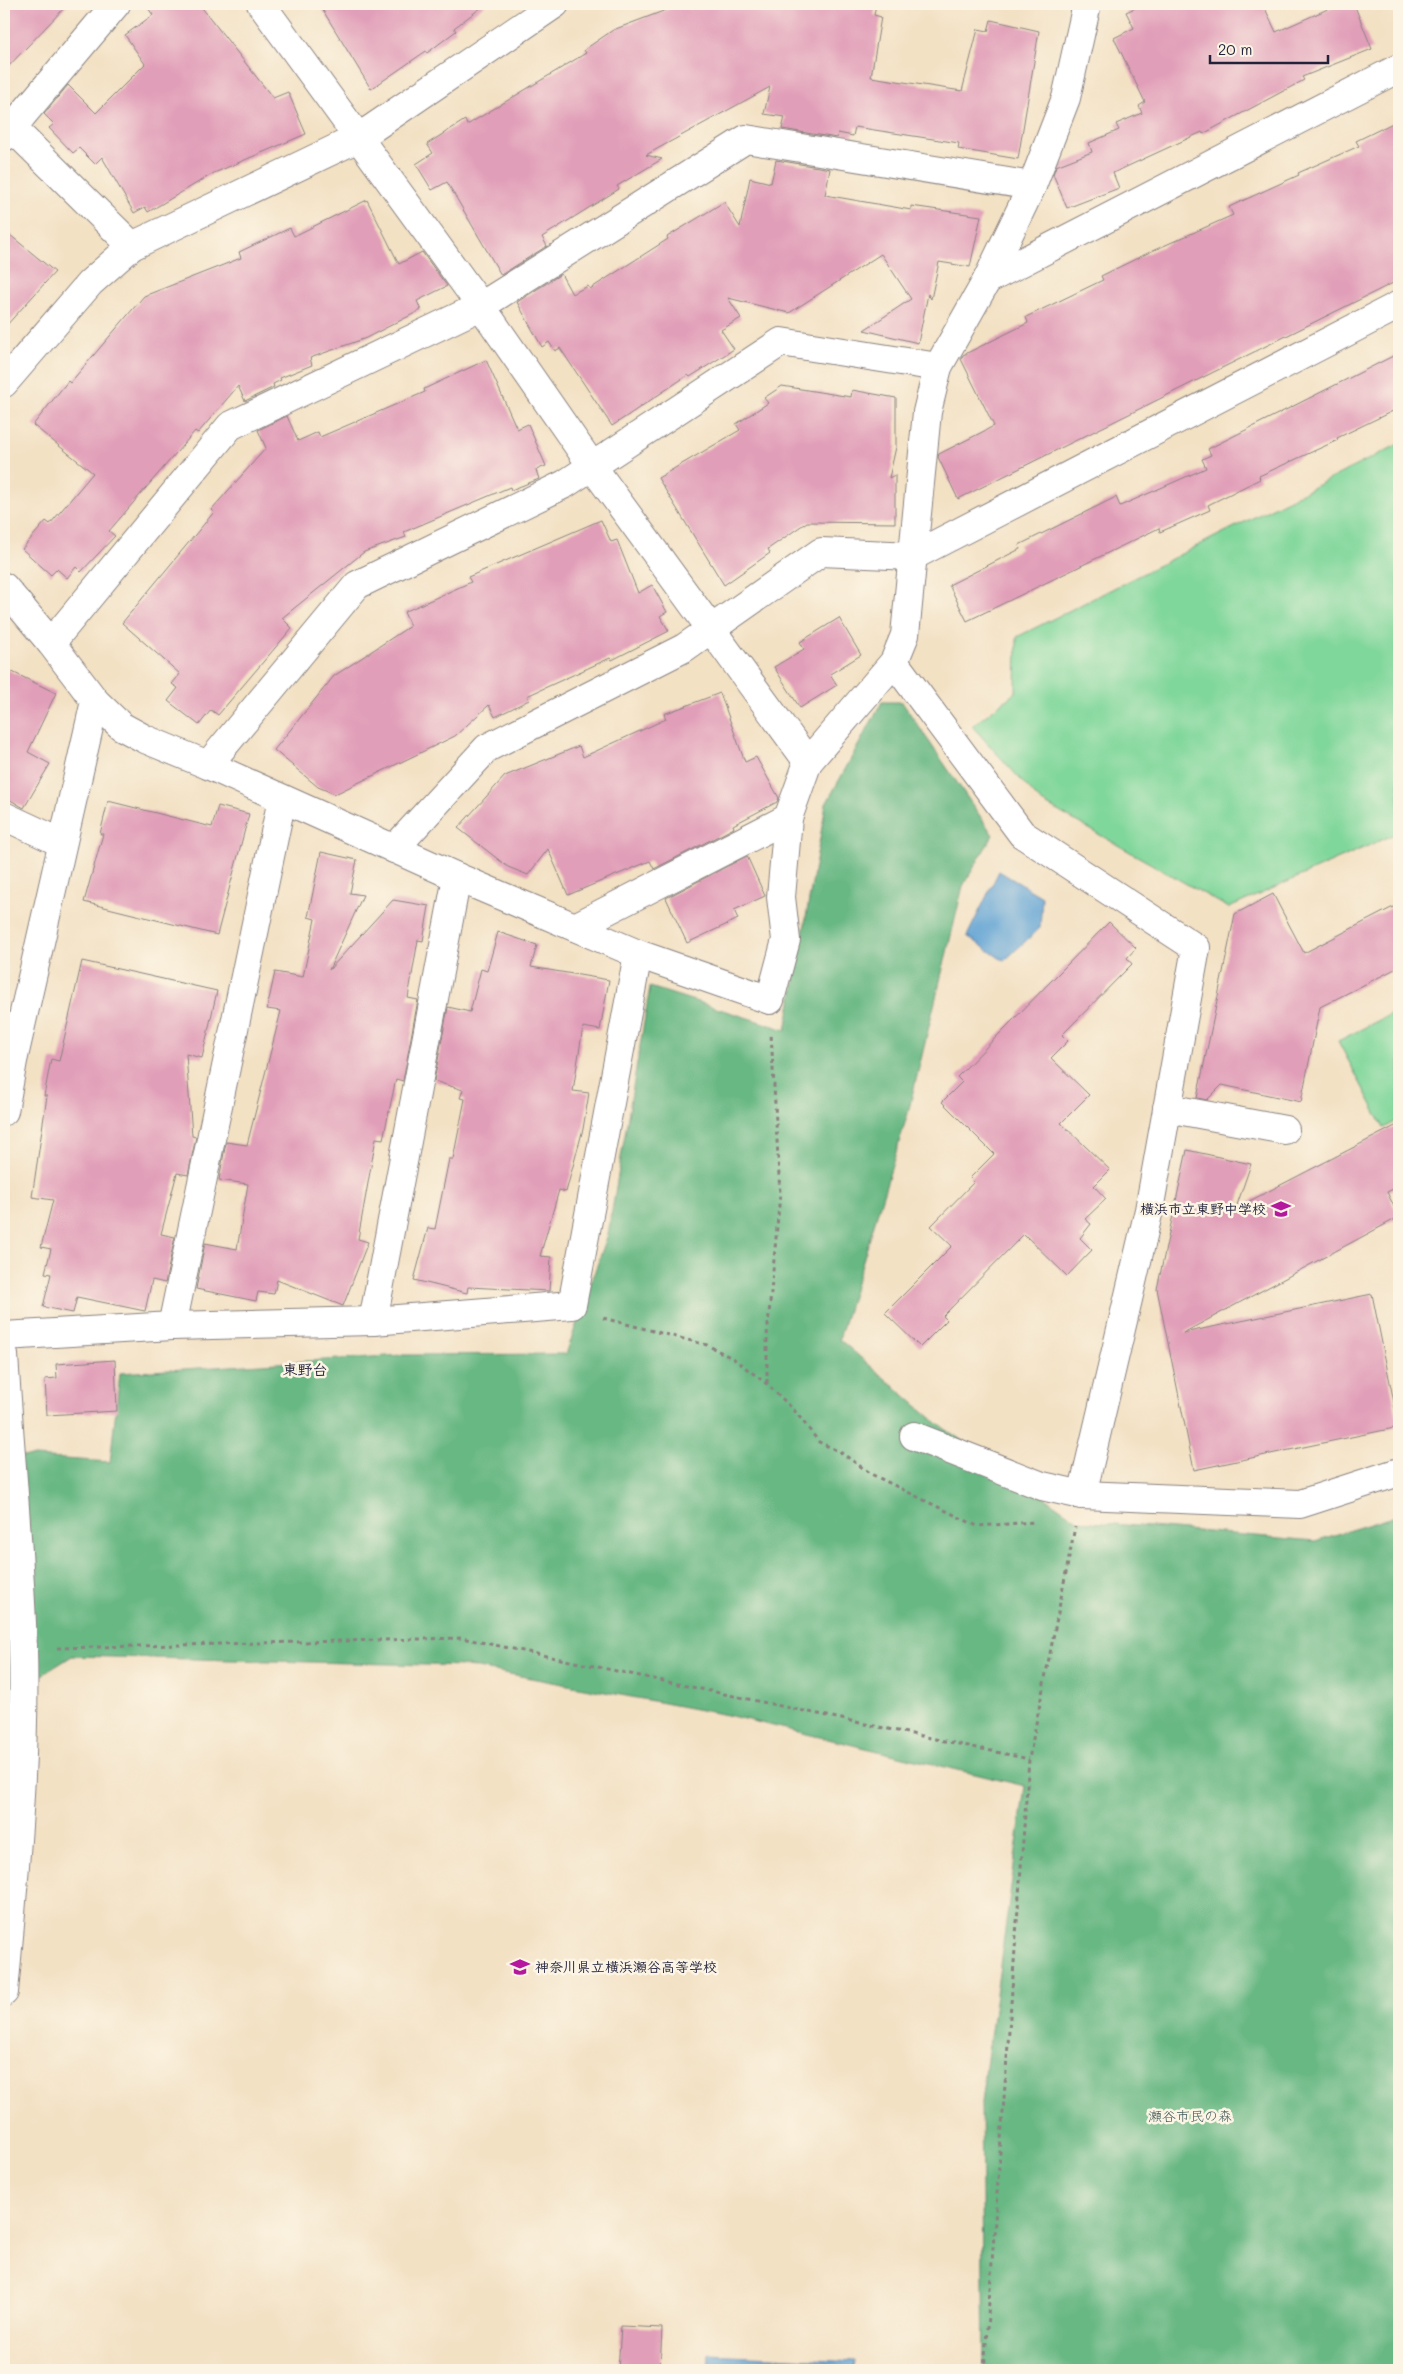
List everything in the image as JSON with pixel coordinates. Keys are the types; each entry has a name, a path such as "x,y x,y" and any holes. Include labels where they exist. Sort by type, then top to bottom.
{"street":[{"path":"116,4 6,128 132,246"},
{"path":"261,4 481,306 592,466 808,762"},
{"path":"4,383 90,283 132,246 358,138 555,4"},
{"path":"4,587 51,643 96,702 121,726 145,739 208,765 457,878 638,954 770,1000 786,940 780,897 788,818 808,762 894,662 905,635 927,412 938,367 987,280 1032,186 1066,98 1087,4"},
{"path":"987,280 1399,68"},
{"path":"51,643 230,426 481,306 746,139 1032,186"},
{"path":"394,849 487,748 684,648 820,552 913,556 1399,305"},
{"path":"208,765 357,585 565,484 781,342 938,367"},
{"path":"894,662 1022,834 1196,948 1149,1210 1082,1495"},
{"path":"4,1111 8,1059 96,702"},
{"path":"172,1326 282,799"},
{"path":"4,816 62,843"},
{"path":"576,927 788,818"},
{"path":"373,1321 457,878"},
{"path":"4,1336 172,1326 373,1321 572,1305 638,954"},
{"path":"1167,1108 1285,1130"},
{"path":"4,1355 23,1649 23,1713 15,1868 4,1992"},
{"path":"914,1436 1042,1486 1082,1495 1300,1504 1399,1472"}],"path":[{"path":"768,1384 767,1336 780,1194 770,1000"},
{"path":"572,1305 613,1322 670,1334 708,1345 734,1359 768,1384 794,1410 819,1442 840,1452 874,1475 977,1526 1042,1522"},
{"path":"984,2370 1029,1759 1082,1495"},
{"path":"23,1649 462,1638 1029,1759"}],"green space":[{"path":"1399,444 1399,832 1229,908 1040,801 972,726 1016,692 1017,637"},
{"name":"瀬谷市民の森","path":"882,702 902,702 993,835 963,886 908,1113 839,1339 938,1424 1079,1521 1315,1541 1399,1515 1399,2370 984,2370 981,2102 1025,1786 727,1715 467,1666 72,1656 4,1699 4,1455 110,1462 120,1373 403,1355 566,1354 608,1234 650,987 786,1030 826,804"},
{"path":"1399,1010 1399,1120 1384,1128 1338,1041"}],"water":[{"path":"999,871 1042,897 1040,928 1004,961 967,936"},
{"path":"709,2354 855,2361 854,2370 708,2370"}],"building":[{"path":"4,4 68,4 4,71"},
{"path":"145,4 199,4 273,98 288,92 306,134 214,173 148,212 145,207 134,213 102,157 95,164 79,148 73,153 49,128 54,124 44,114 68,85 96,113 145,64 125,35 153,15"},
{"path":"319,4 486,4 454,28 456,31 427,53 426,51 371,89"},
{"path":"682,4 876,4 874,15 881,17 871,77 962,91 978,29 988,31 991,20 1039,31 1018,159 958,149 959,143 855,127 853,136 838,133 837,138 782,129 785,117 764,114 770,87 646,155 662,159 617,186 619,189 542,237 547,246 501,275 447,182 432,190 416,164 433,153 427,144 465,120 467,125 586,53 584,50 613,30"},
{"path":"1144,4 1263,4 1276,32 1339,4 1354,4 1372,49 1302,77 1304,80 1203,134 1202,132 1113,173 1119,188 1067,208 1053,174 1056,166 1092,152 1089,143 1119,130 1116,124 1142,113 1139,106 1145,102 1114,38 1134,28 1126,12"},
{"path":"1399,120 1399,280 958,499 938,457 939,454 994,426 961,359 963,355 1028,323 1026,317 1103,280 1101,276 1233,215 1229,207 1359,146 1356,141"},
{"path":"776,160 830,169 825,195 911,210 911,206 981,216 970,267 939,262 931,299 928,294 918,343 864,330 911,299 881,254 789,313 728,298 741,318 721,330 734,349 690,377 688,375 612,426 560,348 555,351 549,342 542,347 517,302 561,274 572,294 588,286 590,289 668,239 667,237 724,202 740,227 750,178 771,183"},
{"path":"367,200 399,264 422,252 447,286 417,301 421,310 366,338 310,358 312,365 280,378 281,380 273,384 274,387 245,401 238,386 198,433 195,431 109,531 115,536 81,572 76,567 67,578 57,569 51,575 22,549 46,521 50,524 93,473 33,425 68,381 70,383 144,296 241,258 239,252 290,228 294,236"},
{"path":"4,230 55,272 4,328"},
{"path":"1399,353 1399,408 1337,438 1338,440 1259,476 1260,479 1208,505 1210,510 1160,532 1159,528 967,621 949,585 1020,549 1019,545 1116,497 1120,506 1206,468 1202,459 1211,455 1208,449"},
{"path":"486,360 517,429 528,424 546,466 536,470 539,479 511,490 510,487 404,532 406,537 364,552 282,618 292,628 218,715 211,710 199,725 168,701 178,688 172,684 180,674 122,623 214,512 211,510 266,448 258,430 287,416 298,441 318,432 320,437 425,392 424,389"},
{"path":"782,386 851,397 852,390 896,398 896,447 889,478 895,475 895,523 807,522 768,549 770,553 724,585 658,478 740,430 736,424 768,403 764,398"},
{"path":"601,520 611,542 617,540 638,593 652,585 667,612 660,616 669,631 612,660 610,658 527,696 529,700 495,717 489,705 455,736 335,794 318,787 274,750 334,676 410,626 404,612 471,582 468,577"},
{"path":"839,618 861,655 830,674 837,685 800,708 774,667 804,649 800,642"},
{"path":"4,668 56,693 28,752 50,764 24,808 7,798 4,801"},
{"path":"720,693 745,762 756,757 779,798 777,802 733,825 734,828 654,869 650,861 568,895 548,849 528,875 508,867 458,828 505,776 579,746 583,757 666,719 664,714"},
{"path":"108,801 212,827 218,806 249,814 217,935 84,902 103,834 100,834"},
{"path":"321,852 357,860 350,893 363,895 329,970 393,900 429,906 423,941 418,940 408,998 418,1000 403,1081 396,1079 383,1139 376,1138 358,1239 368,1242 343,1306 277,1280 274,1294 258,1292 256,1301 196,1289 205,1243 237,1249 248,1184 219,1180 226,1142 247,1145 281,1011 267,1009 275,972 303,977 315,919 308,917"},
{"path":"747,856 765,896 734,910 738,919 687,943 666,898"},
{"path":"1273,894 1304,953 1399,904 1399,967 1320,1007 1301,1102 1222,1085 1207,1100 1197,1098 1235,914"},
{"path":"1109,922 1136,948 1127,958 1132,964 1062,1035 1068,1041 1051,1058 1089,1095 1061,1123 1110,1170 1094,1186 1106,1199 1085,1219 1091,1224 1080,1238 1092,1250 1067,1276 1024,1234 943,1316 947,1320 920,1347 885,1313 952,1246 931,1226 974,1182 970,1178 994,1154 942,1102 962,1082 957,1077"},
{"path":"498,932 537,945 531,967 609,980 600,1030 583,1027 573,1091 589,1093 583,1129 566,1192 559,1190 540,1256 551,1257 549,1291 468,1287 467,1293 414,1280 428,1228 435,1229 449,1159 453,1159 465,1099 460,1098 463,1090 434,1081 448,1007 470,1012 481,969 487,971"},
{"path":"82,961 217,991 202,1058 186,1054 192,1136 196,1137 188,1175 177,1173 161,1234 175,1237 165,1283 152,1280 145,1311 77,1297 73,1313 43,1307 51,1274 45,1273 51,1249 41,1247 53,1200 32,1197 47,1096 44,1096 51,1059 59,1061"},
{"path":"1399,1124 1399,1186 1387,1192 1399,1217 1183,1333 1372,1294 1399,1427 1194,1470 1157,1289 1187,1150 1251,1164 1236,1208"},
{"path":"115,1360 117,1411 47,1415 45,1379 57,1378 56,1364"},
{"path":"621,2326 662,2328 660,2370 618,2370"}],"place":[{"name":"横浜市立東野中学校","path":"1281,1209"},
{"name":"神奈川県立横浜瀬谷高等学校","path":"520,1967"}],"district":[{"name":"東野台","path":"305,1370"}]}
